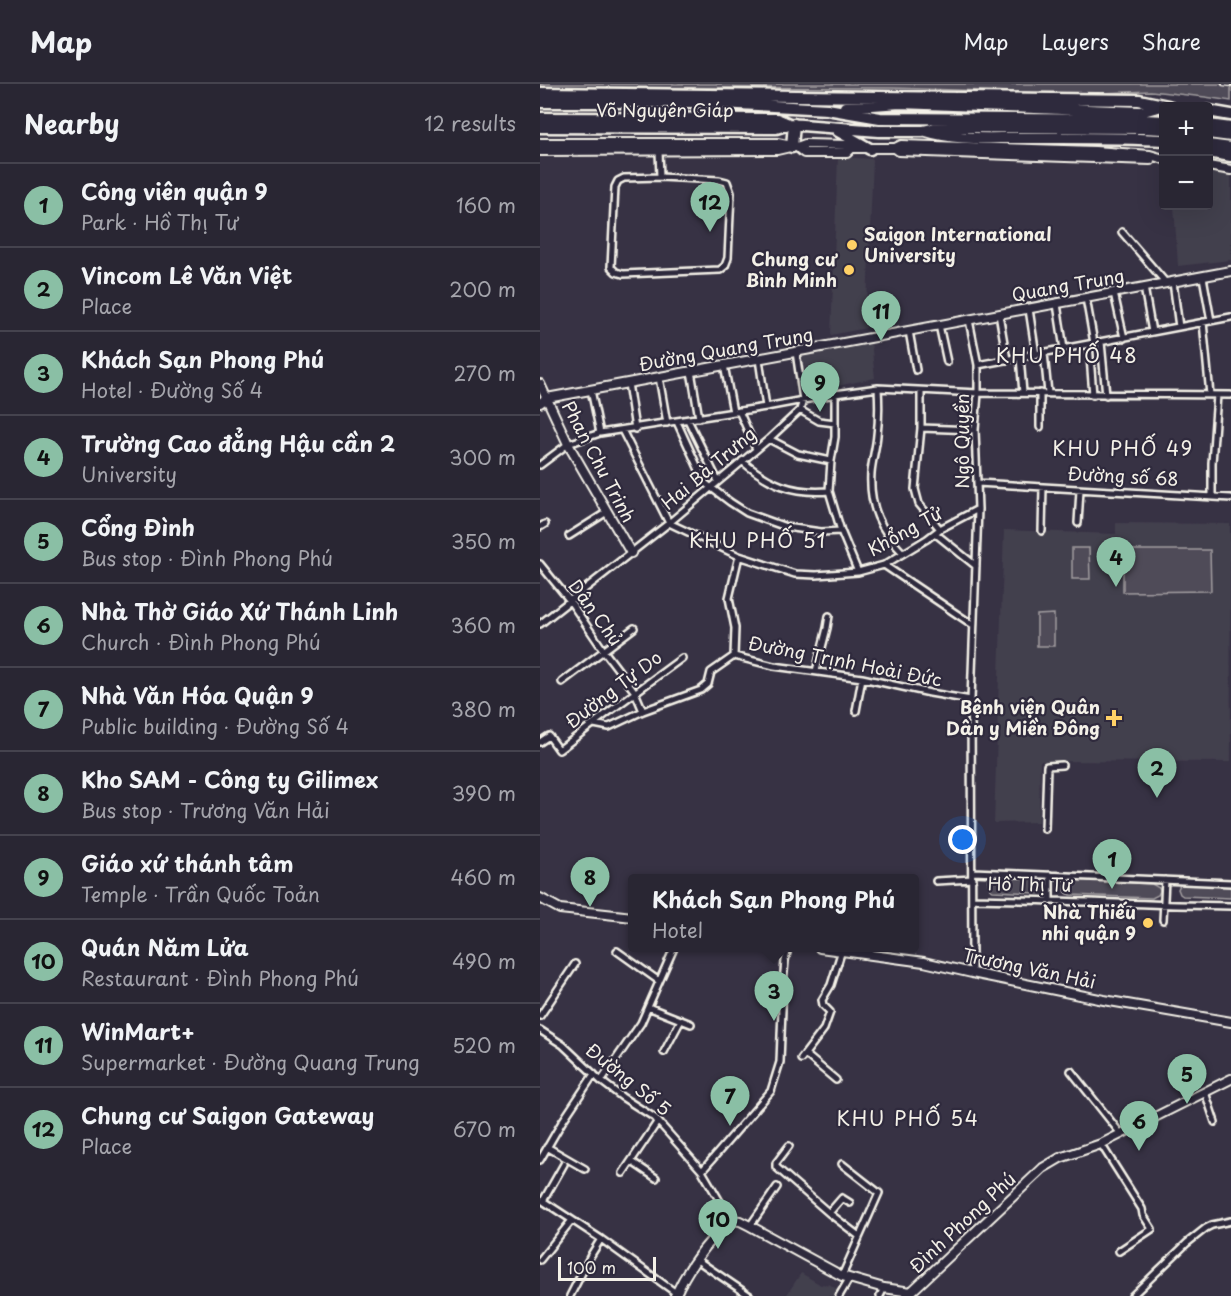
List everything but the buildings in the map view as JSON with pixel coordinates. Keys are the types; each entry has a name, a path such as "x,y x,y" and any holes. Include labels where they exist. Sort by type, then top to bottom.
{"highway":[{"name":"Võ Nguyên Giáp","path":"540,93 1139,100 1159,105"},
{"path":"648,94 659,102"},
{"path":"702,102 712,94"},
{"name":"Võ Nguyên Giáp","path":"540,102 702,102 827,109 926,126 940,136 1159,141"},
{"name":"Võ Nguyên Giáp","path":"827,109 900,103 1140,112 1159,107"},
{"path":"1213,112 1231,115"},
{"name":"Võ Nguyên Giáp","path":"540,118 777,119 791,124 879,131 926,126"},
{"path":"926,126 1159,121"},
{"name":"Võ Nguyên Giáp","path":"540,127 776,128 791,124"},
{"path":"791,124 794,147"},
{"path":"926,126 1159,129"},
{"path":"1213,126 1231,128"},
{"path":"832,128 870,148"},
{"path":"1213,134 1231,136"},
{"path":"1213,146 1231,148"},
{"path":"1213,153 1231,156"}],"street":[{"path":"540,143 777,143 794,147 804,153 847,153 852,148 895,148 899,152 949,154 1149,160 1159,158"},
{"path":"540,151 777,150 794,147"},
{"path":"659,151 660,177"},
{"path":"1213,166 1231,170"},
{"path":"660,177 727,182 731,193 728,258 725,266 720,270 623,273 616,272 611,267 615,187 618,181 624,178 660,177"},
{"path":"1122,232 1170,283 1179,327"},
{"name":"Quang Trung","path":"909,331 1231,271"},
{"path":"1203,277 1211,321"},
{"path":"1144,287 1152,332"},
{"path":"1114,293 1124,338"},
{"path":"1086,298 1093,395"},
{"path":"1057,304 1064,349"},
{"path":"1029,309 1035,355"},
{"path":"999,314 1007,360"},
{"path":"978,365 1231,317"},
{"name":"Ngô Quyền","path":"969,320 978,365 975,430 978,509 971,700 972,974"},
{"path":"1203,322 1214,395 1212,497"},
{"path":"939,325 947,362"},
{"path":"909,331 916,370"},
{"name":"Đường Quang Trung","path":"544,400 909,331"},
{"path":"1101,342 1106,395"},
{"path":"796,352 803,400 800,410 819,421 835,423"},
{"path":"1044,353 1048,393"},
{"path":"1020,357 1023,393"},
{"path":"759,359 766,406"},
{"path":"724,365 736,411 756,449"},
{"path":"692,371 699,418"},
{"path":"659,377 667,423"},
{"path":"628,383 635,429"},
{"name":"Phan Chu Trinh","path":"540,384 544,400 631,553"},
{"path":"540,465 568,444 600,433 879,388 978,393 1231,395"},
{"path":"879,388 877,435 871,472 873,501 880,524 903,553"},
{"path":"591,390 600,433"},
{"path":"921,391 921,428 915,489 919,504 938,532 976,566"},
{"path":"1040,393 1040,427"},
{"path":"835,394 835,437 829,491 841,531 858,572"},
{"name":"Hai Bà Trưng","path":"540,624 669,523 800,410"},
{"path":"688,420 718,481"},
{"path":"677,422 705,483 747,513 786,527 821,532 841,531"},
{"path":"921,428 975,430"},
{"path":"622,430 669,523"},
{"path":"769,439 798,454 831,460"},
{"path":"742,461 770,481 787,488 803,492 829,491"},
{"name":"Đường số 68","path":"976,483 1231,498"},
{"path":"1042,531 1043,487"},
{"path":"1078,524 1080,490"},
{"name":"Khổng Tử","path":"669,523 739,556 795,574 816,575 858,572 884,565 978,509"},
{"path":"569,536 606,512"},
{"path":"734,656 735,628 729,598 739,556"},
{"name":"Dân Chủ","path":"540,564 570,601 635,692 643,711"},
{"path":"884,565 973,625"},
{"path":"816,671 829,616"},
{"path":"562,682 634,628"},
{"name":"Đường Trịnh Hoài Đức","path":"594,724 609,727 643,711 702,690 708,684 711,672 734,656 774,666 862,678 971,700"},
{"name":"Đường Tự Do","path":"540,742 549,736 559,750 682,658"},
{"path":"856,711 862,678"},
{"path":"1045,829 1047,766 1062,765"},
{"name":"Hồ Thị Tư","path":"973,872 1231,883"},
{"path":"1050,875 1050,900"},
{"path":"936,881 973,879"},
{"path":"1163,920 1165,880"},
{"path":"540,899 560,909 628,916"},
{"name":"Hồ Thị Tư","path":"973,899 1231,906"},
{"path":"617,951 659,981"},
{"path":"601,1081 641,1023 672,952"},
{"path":"702,1171 771,1091 780,1062 784,972 788,952"},
{"path":"836,1080 803,1057 824,1029 830,1012 823,1005 822,1000 831,985 843,952"},
{"name":"Trương Văn Hải","path":"850,952 924,962 972,974 1104,1000 1231,1022"},
{"path":"540,1016 575,964"},
{"path":"648,1007 691,1024"},
{"path":"664,1052 681,1020"},
{"name":"Đường Số 5","path":"541,1032 563,1045 601,1081 658,1121 702,1171 731,1220"},
{"path":"1071,1071 1121,1134"},
{"path":"540,1160 594,1074"},
{"name":"Đình Phong Phú","path":"731,1220 740,1221 846,1277 911,1294 1043,1168 1060,1158 1101,1144 1231,1079"},
{"path":"1205,1092 1215,1122"},
{"path":"623,1173 658,1121"},
{"path":"1101,1144 1152,1229 1119,1251"},
{"path":"789,1146 776,1163 776,1167 859,1236"},
{"path":"547,1147 585,1169"},
{"path":"631,1161 656,1178"},
{"path":"564,1164 542,1200 601,1239 676,1294 688,1270 716,1234 731,1220"},
{"path":"839,1296 859,1236 879,1193 842,1164"},
{"path":"750,1226 777,1187"},
{"path":"829,1213 840,1198 850,1203"},
{"path":"540,1260 572,1220"},
{"path":"1133,1296 1187,1243 1206,1228 1231,1221"},
{"path":"570,1296 601,1239"},
{"path":"697,1260 750,1296"},
{"path":"880,1296 884,1287"}],"shaded area":[{"path":"540,84 1231,84 1231,101 1151,91 1077,94 893,88 540,87"},
{"name":"Saigon International University","path":"838,157 873,159 866,328 831,335"},
{"path":"1213,170 1231,173 1231,260 1178,266 1174,210 1213,210"},
{"path":"871,341 875,378 809,392 802,356"},
{"path":"1116,523 1230,524 1231,762 1040,761 1039,822 994,823 1004,530 1116,534"},
{"path":"1072,548 1089,548 1090,579 1072,579"},
{"path":"1123,550 1210,550 1211,591 1123,592"},
{"path":"1054,614 1054,646 1037,646 1037,615"},
{"path":"992,877 1040,879 1043,882 1043,889 1040,893 993,891 988,884"},
{"path":"1074,880 1152,884 1160,891 1152,898 1070,895 1066,893 1064,886 1067,882"},
{"path":"1181,883 1231,884 1231,898 1183,896 1178,889"},
{"path":"801,1273 821,1285 828,1286 829,1284 838,1290 834,1296 786,1296"}],"railway":[{"path":"1223,84 1231,85"}],"place":[{"name":"Chung cư Saigon Gateway","path":"710,232"},
{"name":"Saigon International University","path":"852,245"},
{"name":"Chung cư Bình Minh","path":"849,270"},
{"name":"WinMart+","path":"881,341"},
{"name":"Giáo xứ thánh tâm","path":"820,412"},
{"name":"Trường Cao đẳng Hậu cần 2","path":"1116,587"},
{"name":"Bệnh viện Quân Dân y Miền Đông","path":"1114,718"},
{"name":"Vincom Lê Văn Việt","path":"1157,798"},
{"name":"Công viên quận 9","path":"1112,889"},
{"name":"Kho SAM - Công ty Gilimex","path":"590,907"},
{"name":"Nhà Thiếu nhi quận 9","path":"1148,923"},
{"name":"Khách Sạn Phong Phú","path":"774,1021"},
{"name":"Cổng Đình","path":"1187,1104"},
{"name":"Nhà Văn Hóa Quận 9","path":"730,1126"},
{"name":"Nhà Thờ Giáo Xứ Thánh Linh","path":"1139,1151"},
{"name":"Quán Năm Lửa","path":"718,1249"}],"district":[{"name":"KHU PHỐ 48","path":"1067,356"},
{"name":"KHU PHỐ 49","path":"1123,449"},
{"name":"KHU PHỐ 51","path":"758,541"},
{"name":"KHU PHỐ 54","path":"908,1119"}]}
